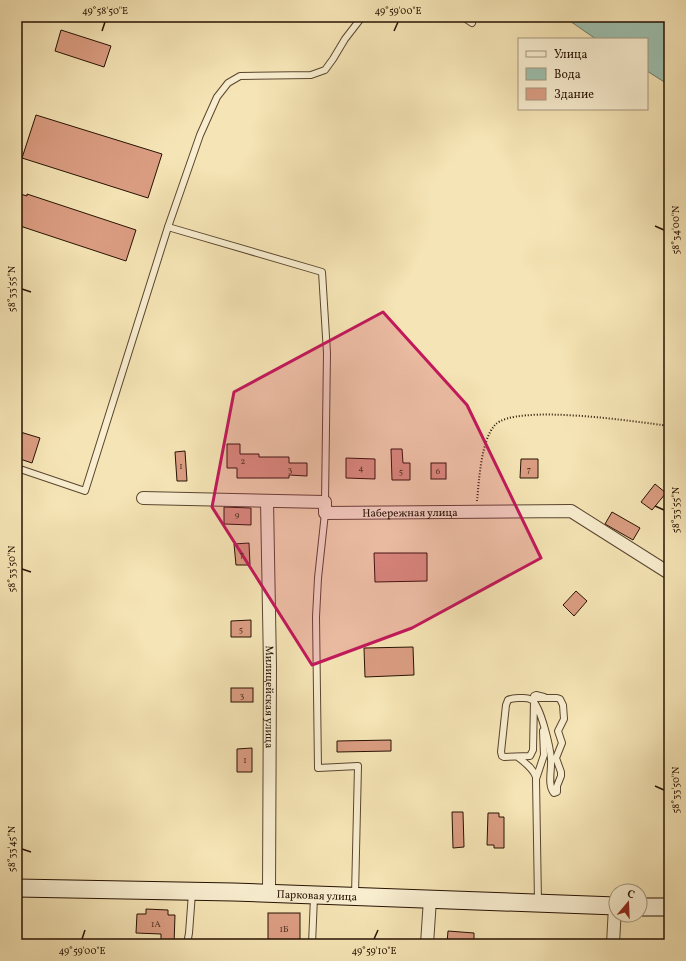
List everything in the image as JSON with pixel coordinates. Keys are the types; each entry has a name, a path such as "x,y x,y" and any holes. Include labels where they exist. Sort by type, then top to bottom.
{"street":[{"name":"Набережная улица","path":"143,498 267,501 325,507 475,512 571,511 669,573"},
{"name":"Милицейская улица","path":"267,501 270,666 269,894"},
{"name":"Парковая улица","path":"17,888 192,891 608,906"},
{"path":"427,944 430,899"},
{"path":"648,907 669,908"},
{"path":"613,944 615,923"}],"lane":[{"path":"17,468 84,491 168,226 200,135 216,97 228,83 240,76 311,75 325,70 354,26 362,17"},
{"path":"463,17 472,23"},
{"path":"168,226 322,272 327,353 325,507 316,617 318,768 358,766 355,897"},
{"path":"530,756 533,750 534,700 534,696 536,695 560,699 563,705 564,719 558,731 562,742 556,758 561,776 556,786 557,792 554,792 551,789 550,751 539,709 534,700 528,698 510,698 506,705 501,754 504,757 518,757 544,755"},
{"path":"538,904 536,779 544,755 542,724"},
{"path":"518,757 530,767 536,779"},
{"path":"187,944 192,891"},
{"path":"312,944 314,895"}],"path":[{"path":"475,512 484,451 490,432 496,423 520,415 573,415 632,420 669,426"}],"highlighted area":[{"path":"383,312 467,405 541,558 412,628 312,665 212,507 234,392"}],"water":[{"path":"564,17 669,17 669,85 648,72 648,38 595,38"}],"building":[{"path":"61,30 111,46 104,67 55,51"},
{"path":"36,115 162,154 148,198 22,158"},
{"path":"17,193 27,196 27,194 136,230 126,261 17,225"},
{"path":"17,431 40,438 32,463 17,458"},
{"path":"227,444 240,444 240,454 259,454 259,457 289,457 289,463 307,463 307,476 289,475 289,478 237,478 237,468 227,468"},
{"path":"391,449 402,449 403,463 410,463 410,480 392,480"},
{"path":"185,451 187,481 177,481 175,452"},
{"path":"346,458 375,459 375,479 346,478"},
{"path":"521,459 538,459 538,478 520,478"},
{"path":"431,463 446,463 446,479 431,479"},
{"path":"655,484 666,493 652,510 641,502"},
{"path":"224,507 251,508 251,525 224,524"},
{"path":"612,512 640,528 633,540 605,524"},
{"path":"249,543 250,565 236,565 234,544"},
{"path":"374,553 427,553 427,581 375,582"},
{"path":"576,591 587,601 574,616 563,605"},
{"path":"251,620 251,637 231,637 231,621"},
{"path":"413,647 414,675 365,677 364,648"},
{"path":"231,688 253,688 253,702 231,702"},
{"path":"391,740 391,751 337,752 337,741"},
{"path":"252,748 252,772 237,772 237,749"},
{"path":"452,812 463,812 464,847 453,848"},
{"path":"488,813 499,813 499,817 504,817 504,848 494,848 494,845 487,845"},
{"path":"146,909 168,910 168,915 175,915 174,944 161,944 161,934 136,933 137,914 146,914"},
{"path":"268,913 300,913 300,944 268,944"},
{"path":"448,931 474,933 474,944 447,943"}]}
